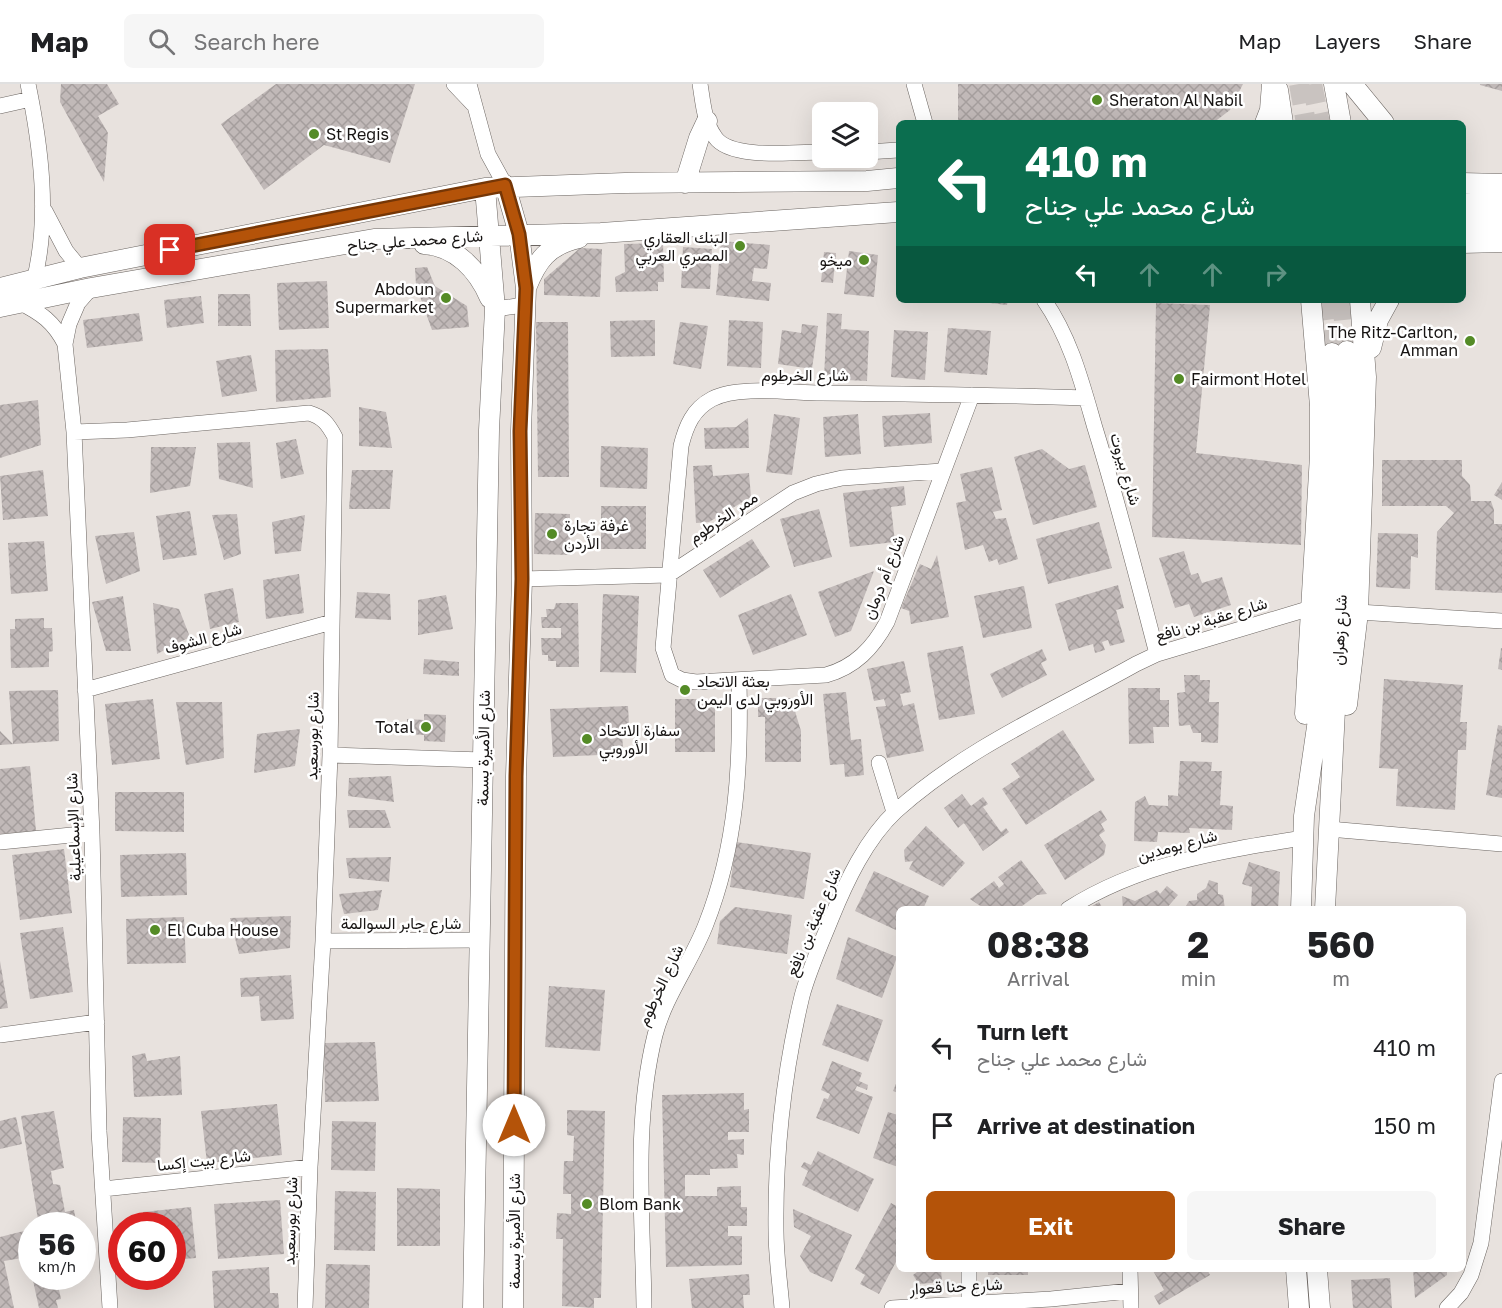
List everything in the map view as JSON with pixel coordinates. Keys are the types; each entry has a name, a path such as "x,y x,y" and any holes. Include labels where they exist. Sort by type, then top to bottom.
{"main road":[{"path":"1266,120 1270,111 1272,84"},
{"path":"1278,84 1283,120"},
{"path":"1334,84 1340,120"},
{"path":"1352,84 1382,120"},
{"path":"685,183 707,121"},
{"name":"شارع محمد علي جناح","path":"0,288 80,268 505,185 867,181 896,178"},
{"name":"شارع محمد علي جناح","path":"867,181 896,188"},
{"path":"1467,181 1502,184"},
{"name":"شارع الأميرة بسمة","path":"505,185 519,234 525,297 520,431 522,579 516,776 513,1308"},
{"name":"شارع الأميرة بسمة","path":"473,1308 489,430 495,309 485,188"},
{"path":"1466,203 1502,203"},
{"name":"شارع محمد علي جناح","path":"0,307 91,288 374,239 490,234 601,233 871,212 896,214"},
{"path":"1466,223 1502,223"},
{"path":"525,297 535,266 542,256 571,240 601,233"},
{"path":"374,239 430,244 447,249 473,269 485,285 495,309"},
{"path":"1466,243 1499,242"},
{"path":"1466,249 1499,242"},
{"path":"1331,796 1344,734 1358,612 1366,377 1360,303"},
{"path":"1366,377 1378,320 1387,303"},
{"path":"1304,816 1311,608 1320,455 1318,379 1306,305"},
{"name":"شارع زهران","path":"1301,906 1304,816 1319,713 1339,352 1349,431 1325,906"},
{"path":"1296,1272 1299,1308"},
{"path":"1317,1272 1320,1308"}],"street":[{"path":"454,84 476,106"},
{"path":"469,84 488,154 505,185"},
{"path":"700,84 707,121 715,138 732,150 812,152"},
{"path":"914,84 924,120"},
{"path":"0,106 29,92 43,208 40,258 34,281"},
{"path":"878,151 896,150"},
{"path":"485,188 488,154"},
{"path":"43,208 54,230 80,268"},
{"name":"شارع الإسماعيلية","path":"91,288 78,303 69,324 65,344 74,432 92,834 103,1189 110,1308"},
{"path":"495,309 525,297"},
{"name":"شارع الإسماعيلية","path":"19,302 46,317 58,329 65,344"},
{"name":"شارع بيروت","path":"1046,303 1075,348 1086,398 1118,488"},
{"name":"شارع بيروت","path":"1054,303 1075,348 1118,488 1162,652"},
{"name":"شارع الخرطوم","path":"668,575 681,446 685,429 691,417 712,399 740,393 1086,398"},
{"name":"شارع أم درمان","path":"668,575 663,648 672,675 682,680 696,682 738,681 826,675 839,671 866,653 877,640 887,622 972,395"},
{"name":"شارع بورسعيد","path":"74,432 127,430 309,413 329,424 335,437 330,755 323,941 310,1167 306,1308"},
{"name":"ممر الخرطوم","path":"668,575 793,493 816,484 842,478 942,471"},
{"path":"522,579 668,575"},
{"name":"شارع عقبة بن نافع","path":"782,1308 776,1232 780,1132 788,1072 803,994 841,893 867,847 894,813 933,780 979,749 1162,652 1311,608"},
{"path":"1358,612 1502,621"},
{"name":"شارع الشوف","path":"85,690 332,622"},
{"name":"شارع الخرطوم","path":"644,1308 642,1116 647,1078 658,1024 707,921 729,844 739,780 738,681"},
{"path":"330,755 483,760"},
{"path":"879,763 894,813"},
{"path":"1329,829 1502,844"},
{"path":"0,842 92,834"},
{"name":"شارع بومدين","path":"1074,906 1128,878 1157,867 1197,856 1303,838"},
{"name":"شارع جابر السوالمة","path":"323,941 479,940"},
{"path":"0,1035 97,1022"},
{"path":"1447,1308 1461,1293 1471,1275 1481,1243 1502,1082"},
{"name":"شارع بيت إكسا","path":"103,1189 310,1167"},
{"path":"969,1272 969,1306"},
{"path":"1130,1272 1131,1308"},
{"name":"شارع حنا قعوار","path":"892,1308 969,1306 1130,1291"}],"building":[{"path":"61,84 107,84 119,104 98,116 108,133 104,182 60,102"},
{"name":"St Regis","path":"276,84 415,84 390,163 324,145 264,190 221,124"},
{"name":"Sheraton Al Nabil","path":"958,84 1243,84 1230,110 1217,120 958,120"},
{"path":"1502,84 1502,91 1480,85"},
{"path":"721,241 770,245 767,269 754,268 752,281 771,283 769,301 716,295"},
{"path":"663,243 664,282 658,282 658,291 616,292 615,277 625,272 624,244"},
{"path":"683,247 712,249 710,289 681,288"},
{"path":"580,248 602,249 600,297 544,295 544,279"},
{"path":"849,251 878,255 874,297 844,294"},
{"path":"824,252 836,253 833,283 821,282"},
{"path":"427,267 435,286 467,306 469,327 432,330 416,285 415,268"},
{"path":"327,281 329,328 279,330 277,283"},
{"path":"218,294 250,294 251,326 218,326"},
{"path":"201,296 204,323 167,328 164,300"},
{"name":"Fairmont Hotel","path":"1156,303 1210,305 1196,453 1302,465 1301,545 1152,537"},
{"path":"139,313 143,341 87,348 83,320"},
{"path":"827,313 842,314 841,329 869,331 867,381 824,379"},
{"path":"655,320 655,356 611,357 610,321"},
{"path":"729,320 763,322 761,368 727,366"},
{"path":"536,322 568,322 569,477 538,477"},
{"path":"680,322 708,326 701,369 673,364"},
{"path":"802,324 818,326 812,369 778,364 782,330 801,333"},
{"path":"948,328 991,331 987,375 944,372"},
{"path":"894,330 928,332 925,380 891,377"},
{"path":"328,349 331,397 276,402 275,350"},
{"path":"251,355 257,391 222,397 216,361"},
{"path":"38,400 41,445 0,458 0,405"},
{"path":"359,407 386,412 392,448 359,446"},
{"path":"930,413 932,443 884,447 882,416"},
{"path":"774,414 800,418 792,475 766,472"},
{"path":"858,414 861,454 825,457 823,417"},
{"path":"748,418 749,448 705,449 704,428 736,427"},
{"path":"296,439 304,474 281,479 276,443"},
{"path":"250,442 253,488 219,479 217,443"},
{"path":"601,446 648,448 647,489 600,487"},
{"path":"151,447 196,447 190,486 150,493"},
{"path":"1042,449 1069,469 1085,465 1097,507 1033,525 1014,457"},
{"path":"1382,460 1462,460 1462,476 1470,485 1471,501 1491,501 1494,510 1494,524 1502,524 1502,593 1435,590 1437,532 1454,513 1446,506 1382,506"},
{"path":"712,465 713,476 749,473 751,497 709,522 696,523 693,466"},
{"path":"992,467 1002,510 993,512 996,519 1006,518 1018,559 999,565 997,559 989,562 983,545 965,550 956,503 966,501 960,474"},
{"path":"43,470 48,516 3,520 0,476"},
{"path":"352,470 393,470 390,509 349,509"},
{"path":"1502,482 1502,500 1494,495"},
{"path":"904,486 906,505 891,507 895,542 850,547 843,493"},
{"path":"601,506 646,506 646,549 601,549"},
{"path":"819,509 832,557 794,567 780,519"},
{"path":"190,511 197,555 163,560 156,516"},
{"name":"غرفة تجارة الأردن","path":"535,513 570,514 570,555 534,554"},
{"path":"237,514 241,554 224,560 212,515"},
{"path":"305,515 301,551 275,554 272,522"},
{"path":"1099,522 1112,568 1048,584 1036,539"},
{"path":"134,532 140,571 106,584 95,536"},
{"path":"1378,533 1418,534 1418,558 1411,556 1410,589 1376,587"},
{"path":"752,539 770,567 720,598 703,570"},
{"path":"44,541 48,591 11,594 8,543"},
{"path":"1184,551 1191,575 1198,573 1202,583 1222,577 1231,605 1194,617 1189,604 1175,608 1159,558"},
{"path":"937,555 949,617 911,624 909,611 901,608 920,564 931,569"},
{"path":"874,571 851,631 835,637 818,592"},
{"path":"299,574 304,613 266,619 263,580"},
{"path":"1118,585 1124,608 1116,610 1125,642 1110,646 1108,640 1102,642 1105,650 1095,653 1093,644 1069,651 1055,604"},
{"path":"1024,586 1032,628 983,638 974,596"},
{"path":"233,588 239,622 210,629 204,594"},
{"path":"357,592 390,594 391,620 355,618"},
{"path":"603,594 639,596 636,673 600,672"},
{"path":"791,594 807,635 753,655 738,615"},
{"path":"446,595 453,629 418,635 418,600"},
{"path":"123,596 131,651 106,651 92,602"},
{"path":"153,603 179,609 190,637 157,654"},
{"path":"556,603 578,603 579,667 556,667 556,661 548,661 548,655 542,655 541,638 561,638 561,628 542,628 541,617 547,617 546,609 554,609"},
{"path":"44,618 44,628 52,628 53,651 49,652 49,667 11,668 10,629 15,629 15,619"},
{"path":"963,646 975,714 939,720 927,653"},
{"path":"1502,648 1502,670 1498,669"},
{"path":"1042,649 1047,660 1041,663 1047,675 1002,698 990,674"},
{"name":"Total","path":"424,659 459,662 459,676 423,674"},
{"path":"904,661 911,692 900,694 903,706 914,703 924,751 887,758 876,707 886,706 884,699 874,701 867,669"},
{"path":"1184,675 1200,675 1200,680 1210,680 1209,702 1219,702 1218,743 1201,742 1201,733 1193,733 1190,725 1179,726 1177,693 1185,692"},
{"path":"1384,679 1463,685 1460,722 1467,722 1466,750 1458,750 1455,810 1396,806 1398,769 1379,768"},
{"path":"1128,688 1160,688 1160,700 1169,700 1169,727 1153,727 1154,743 1129,744"},
{"path":"58,690 59,741 0,745 0,731 13,744 9,691"},
{"path":"846,692 851,740 861,739 864,775 845,777 844,764 830,765 823,694"},
{"path":"758,698 791,698 801,731 801,762 765,762 765,717 758,717"},
{"path":"153,699 160,759 112,765 105,704"},
{"path":"675,699 715,699 715,752 675,752"},
{"path":"176,702 222,702 224,758 186,765"},
{"name":"سفارة الاتحاد الأوروبي","path":"628,706 629,725 622,725 623,754 553,757 550,709"},
{"name":"Total","path":"424,714 446,715 445,742 424,741 424,735 407,734 407,719 424,720"},
{"path":"1498,725 1502,726 1502,798 1486,795"},
{"path":"300,729 295,766 254,773 257,734"},
{"path":"1063,730 1095,780 1026,825 1002,789 1020,777 1011,764"},
{"path":"1180,761 1212,762 1211,771 1222,771 1220,805 1233,806 1232,830 1189,828 1190,833 1158,832 1157,842 1134,841 1135,802 1145,796 1149,805 1168,806 1168,795 1178,796"},
{"path":"30,766 36,831 0,834 0,769"},
{"path":"391,776 394,802 348,796 349,778"},
{"path":"115,792 184,792 184,832 115,831"},
{"path":"962,794 971,806 983,797 988,804 983,807 1001,832 1006,828 1009,832 983,851 964,823 958,828 944,808"},
{"path":"347,810 385,810 391,828 349,828"},
{"path":"1101,810 1107,820 1101,824 1105,831 1099,835 1106,845 1104,855 1065,880 1044,845"},
{"path":"926,826 965,863 943,887 909,869 913,861 905,862 904,850"},
{"path":"736,842 811,853 804,899 730,887"},
{"path":"64,849 72,913 20,920 12,855"},
{"path":"186,853 187,895 121,897 120,855"},
{"path":"391,857 389,882 349,878 346,858"},
{"path":"1021,860 1047,894 1037,895 1022,906 980,906 970,899 994,881 999,888 1004,884 998,877"},
{"path":"1249,862 1280,872 1278,906 1251,906 1252,887 1242,884"},
{"path":"874,871 929,896 924,906 896,906 896,930 855,911"},
{"path":"1209,880 1218,883 1218,894 1223,895 1225,906 1186,906 1189,901 1197,900 1197,894 1206,888"},
{"path":"1167,886 1178,895 1169,906 1123,906 1122,896 1135,901 1157,890 1160,894"},
{"path":"382,890 378,910 344,914 339,894"},
{"path":"735,907 792,915 787,954 717,944 720,921"},
{"path":"291,916 290,948 239,954 230,918"},
{"name":"El Cuba House","path":"184,917 186,963 127,964 126,919"},
{"path":"63,927 73,992 30,999 20,933"},
{"path":"848,937 896,957 882,998 836,979"},
{"path":"0,961 8,1008 0,1009"},
{"path":"291,975 294,1019 261,1021 259,996 241,997 240,978"},
{"path":"549,986 605,990 600,1051 545,1047"},
{"path":"837,1004 883,1020 868,1062 822,1045"},
{"path":"375,1042 379,1101 325,1102 324,1043"},
{"path":"145,1053 147,1061 180,1056 182,1095 134,1097 132,1056"},
{"path":"832,1061 862,1073 859,1081 868,1085 867,1090 857,1086 855,1090 873,1097 859,1134 816,1118 824,1098 828,1099 830,1094 821,1090"},
{"path":"744,1093 744,1110 749,1109 749,1132 728,1132 728,1140 744,1139 744,1155 737,1154 738,1168 710,1169 710,1175 685,1175 685,1196 717,1196 717,1187 741,1186 741,1207 747,1207 747,1226 728,1226 728,1236 742,1236 742,1265 666,1267 662,1095"},
{"path":"277,1104 282,1155 207,1163 201,1111"},
{"name":"Blom Bank","path":"567,1110 605,1111 601,1298 594,1298 594,1308 562,1306 563,1239 556,1239 557,1213 571,1214 571,1194 563,1194 564,1161 573,1161 574,1136 567,1135"},
{"path":"54,1111 64,1168 51,1171 53,1184 60,1185 65,1212 37,1212 21,1116"},
{"path":"888,1112 896,1114 896,1166 873,1158"},
{"path":"16,1117 22,1144 0,1149 0,1121"},
{"path":"123,1117 161,1118 160,1163 122,1162"},
{"path":"332,1121 376,1122 375,1171 331,1170"},
{"path":"818,1151 874,1179 858,1212 802,1185 808,1171 801,1167 804,1162 811,1165"},
{"path":"397,1188 440,1189 440,1246 397,1246"},
{"path":"335,1191 376,1192 375,1251 334,1250"},
{"path":"280,1200 284,1254 218,1259 214,1204"},
{"path":"891,1203 896,1206 896,1262 879,1294 860,1284 865,1275 855,1269"},
{"path":"191,1207 196,1258 186,1259 186,1212 143,1212"},
{"path":"793,1209 852,1235 832,1282 810,1272 800,1256 811,1236 794,1227"},
{"path":"18,1232 18,1259 4,1261 14,1308 0,1308 0,1237"},
{"path":"326,1264 370,1265 369,1308 325,1308"},
{"path":"269,1267 270,1293 278,1293 279,1308 214,1308 212,1271"},
{"path":"917,1272 941,1272 942,1282 919,1284 913,1275"},
{"path":"988,1272 1028,1272 1028,1275 988,1275"},
{"path":"1154,1272 1208,1272 1210,1275 1159,1305 1154,1296 1164,1290"},
{"path":"1413,1272 1447,1272 1447,1275 1415,1298"},
{"path":"749,1274 750,1295 743,1295 744,1308 692,1308 689,1279"},
{"path":"1390,1278 1392,1308 1353,1308 1351,1280"},
{"path":"35,1290 59,1290 61,1299 56,1300 58,1308 39,1308"}],"tunnel":[{"path":"1299,84 1305,120"},
{"path":"1312,84 1319,120"},
{"path":"1325,303 1332,353"},
{"path":"1342,303 1347,351"}],"place":[{"name":"Sheraton Al Nabil","path":"1097,100"},
{"name":"St Regis","path":"314,134"},
{"name":"البنك العقاري المصري العربي","path":"740,246"},
{"name":"ميخو","path":"864,260"},
{"name":"Abdoun Supermarket","path":"446,298"},
{"name":"The Ritz-Carlton, Amman","path":"1470,341"},
{"name":"Fairmont Hotel","path":"1179,379"},
{"name":"غرفة تجارة الأردن","path":"552,534"},
{"name":"بعثة الاتحاد الأوروبي لدى اليمن","path":"685,690"},
{"name":"Total","path":"426,727"},
{"name":"سفارة الاتحاد الأوروبي","path":"587,739"},
{"name":"El Cuba House","path":"155,930"},
{"name":"Blom Bank","path":"587,1204"}],"route":[{"path":"170,250 505,185 519,234 520,259 526,288 520,431 522,579 516,776 514,1125"}]}
